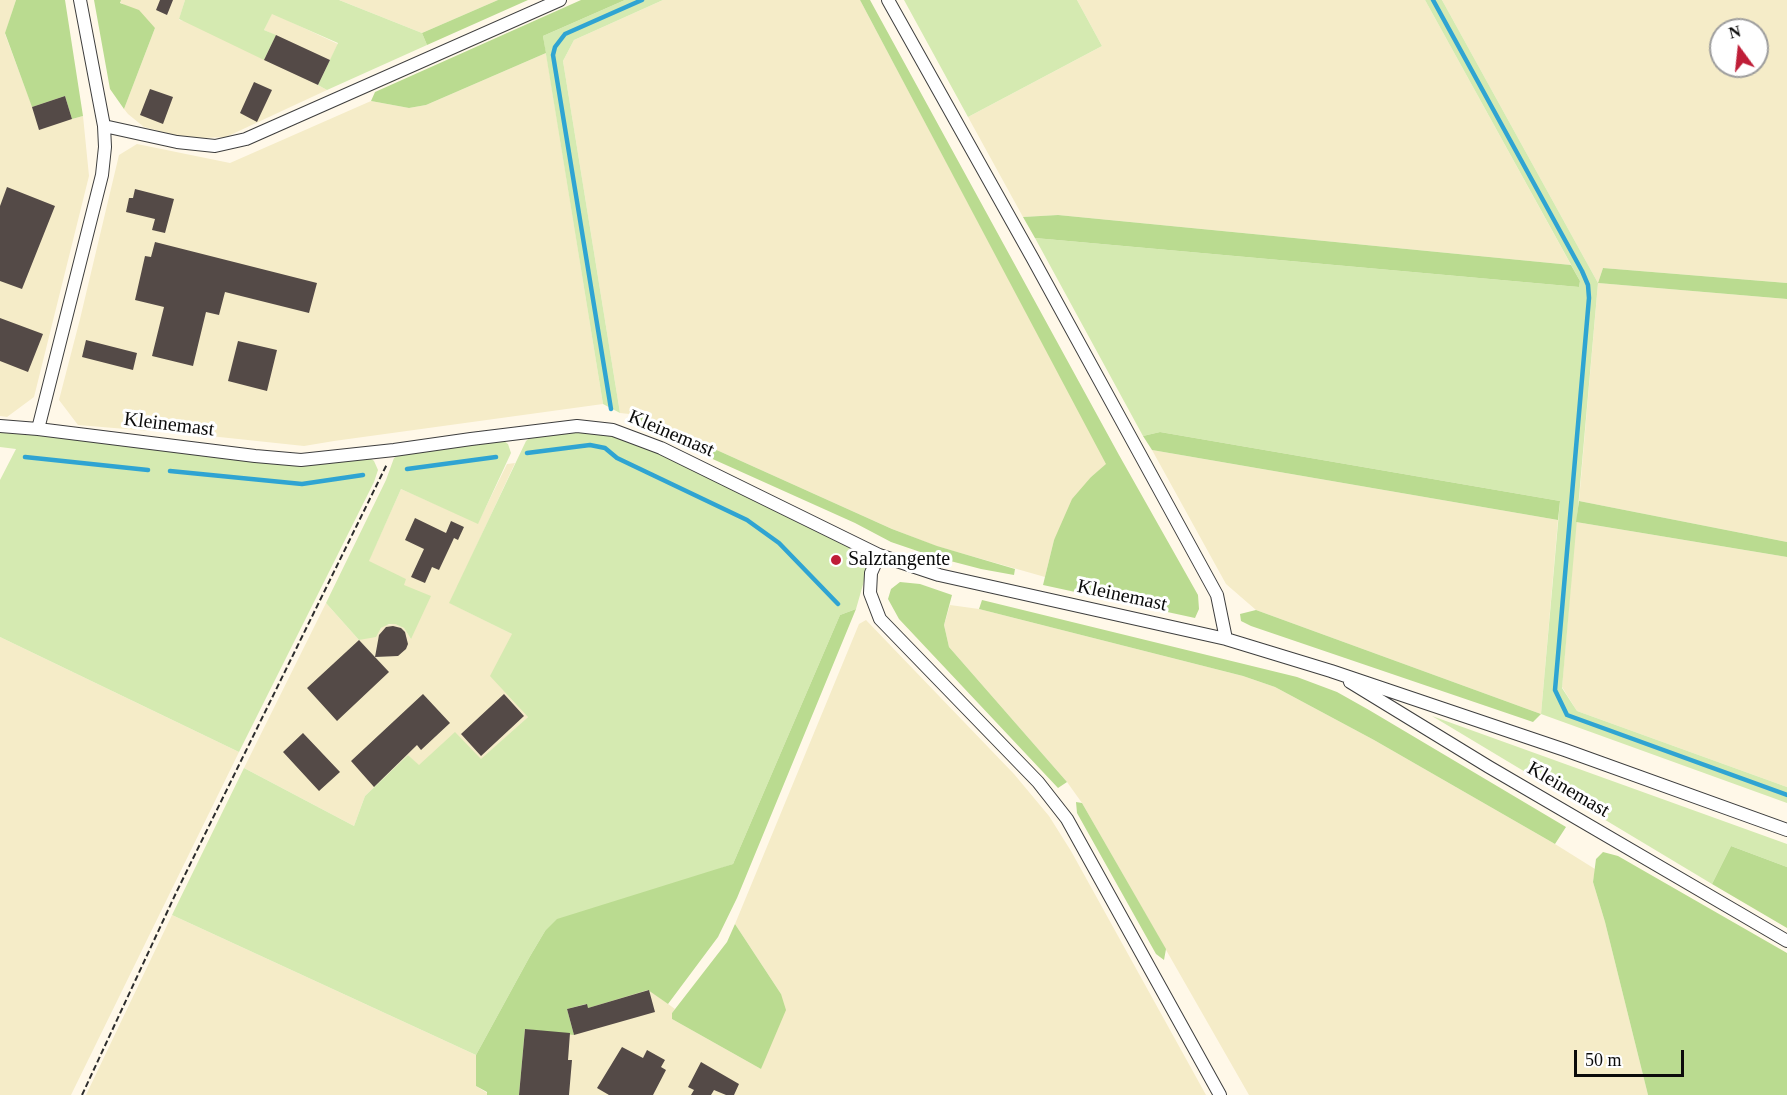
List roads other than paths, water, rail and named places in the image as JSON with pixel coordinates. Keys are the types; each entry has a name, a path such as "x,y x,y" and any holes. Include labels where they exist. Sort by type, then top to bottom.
{"street":[{"path":"38,429 102,175 105,147 104,126 80,0"},
{"path":"104,126 177,142 215,146 246,139 560,0"},
{"path":"888,0 1217,595 1227,639"},
{"name":"Kleinemast","path":"0,426 301,460 577,426 613,430 661,448 879,555 939,575 1227,639 1330,670 1565,750 1787,830"},
{"path":"879,555 871,573 870,593 880,619 1038,782 1067,819 1220,1095"},
{"name":"Kleinemast","path":"1330,670 1787,940"}],"waterway":[{"path":"611,409 553,55 555,47 565,34 642,0"},
{"path":"1433,0 1588,285 1589,298 1555,690 1567,715 1787,795"},
{"path":"527,453 590,445 605,448 617,458 747,520 779,543 838,604"},
{"path":"25,457 148,470"},
{"path":"407,469 496,457"},
{"path":"170,471 302,484 363,475"}],"place":[{"name":"Salztangente","path":"836,560"}]}
